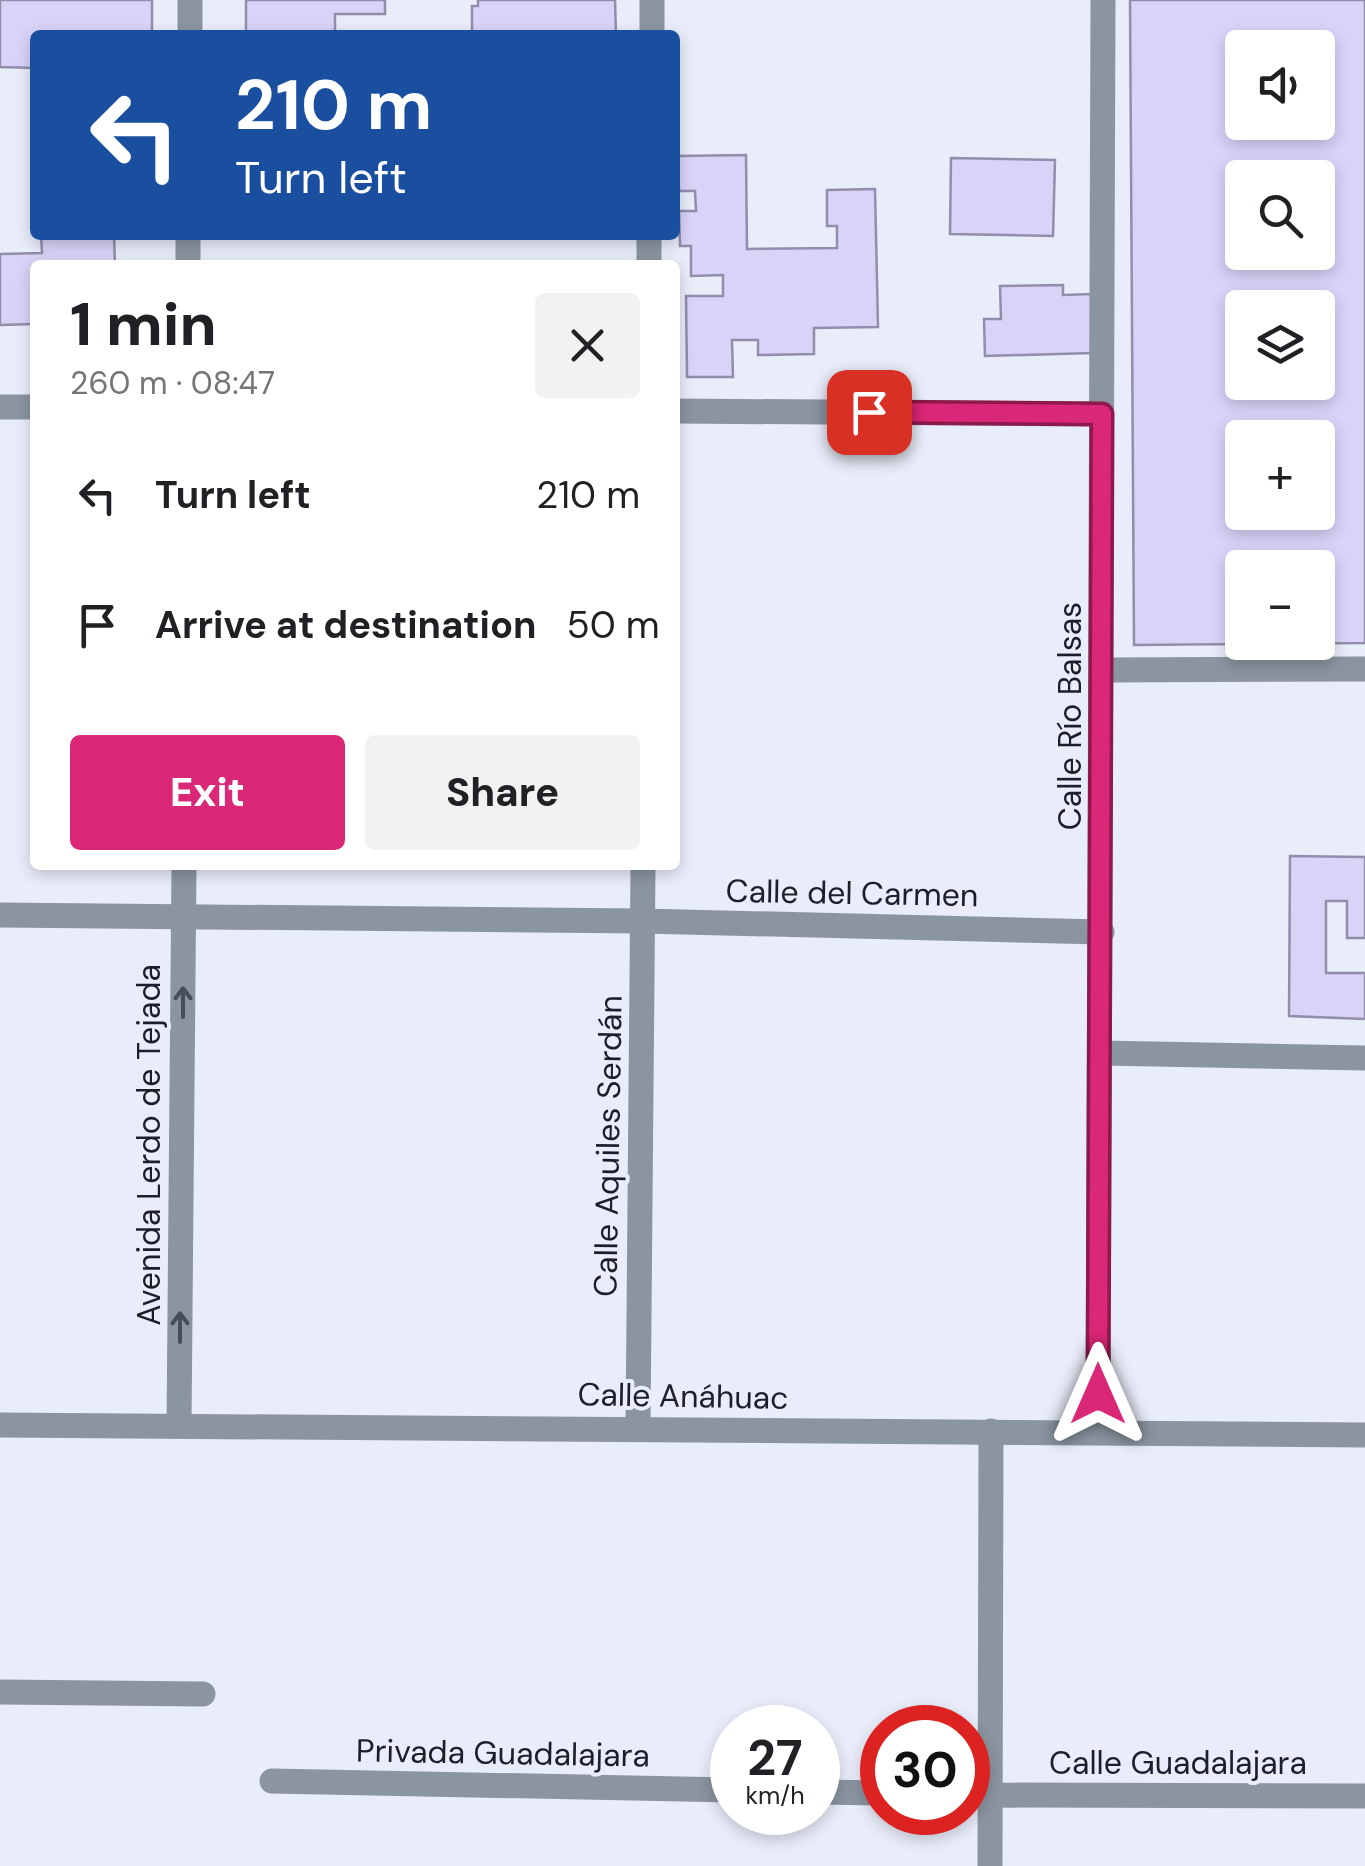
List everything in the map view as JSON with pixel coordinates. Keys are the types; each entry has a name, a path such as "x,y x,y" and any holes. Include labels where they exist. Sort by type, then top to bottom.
{"street":[{"path":"190,0 190,30"},
{"path":"652,0 652,30"},
{"name":"Calle Río Balsas","path":"1098,1432 1102,0"},
{"path":"0,408 30,408"},
{"path":"680,411 1102,414"},
{"path":"1103,670 1365,669"},
{"name":"Avenida Lerdo de Tejada","path":"180,1425 184,870"},
{"name":"Calle Aquiles Serdán","path":"638,1428 643,870"},
{"name":"Calle del Carmen","path":"0,915 642,921 1102,932"},
{"path":"1102,1054 1365,1058"},
{"name":"Calle Anáhuac","path":"0,1425 1365,1435"},
{"path":"982,1705 991,1432"},
{"path":"0,1692 203,1694"},
{"name":"Privada Guadalajara","path":"272,1781 710,1790"},
{"name":"Calle Guadalajara","path":"990,1795 1365,1796"},
{"path":"985,1835 990,1866"}],"building":[{"path":"0,0 152,0 152,30 30,30 30,68 0,67"},
{"path":"246,0 385,0 385,14 335,14 335,30 246,30"},
{"path":"478,0 615,0 616,30 472,30 472,6 478,6"},
{"path":"1130,0 1365,0 1365,643 1335,643 1335,550 1225,550 1225,644 1134,645"},
{"path":"746,155 747,249 837,248 837,226 827,226 827,190 875,189 878,327 814,328 814,354 758,355 758,340 732,340 733,377 687,377 686,296 723,296 723,275 691,276 691,246 680,246 680,211 696,211 695,191 680,191 680,156"},
{"path":"951,158 1055,160 1053,236 950,234"},
{"path":"41,240 114,240 115,260 30,260 30,324 0,325 0,254 42,253"},
{"path":"1063,285 1063,295 1092,294 1093,353 985,356 984,319 1001,319 1000,286"},
{"path":"1290,856 1365,857 1365,938 1347,938 1347,901 1326,901 1326,973 1365,973 1365,1019 1289,1016"}],"route":[{"path":"869,412 1102,414 1098,1394"}]}
